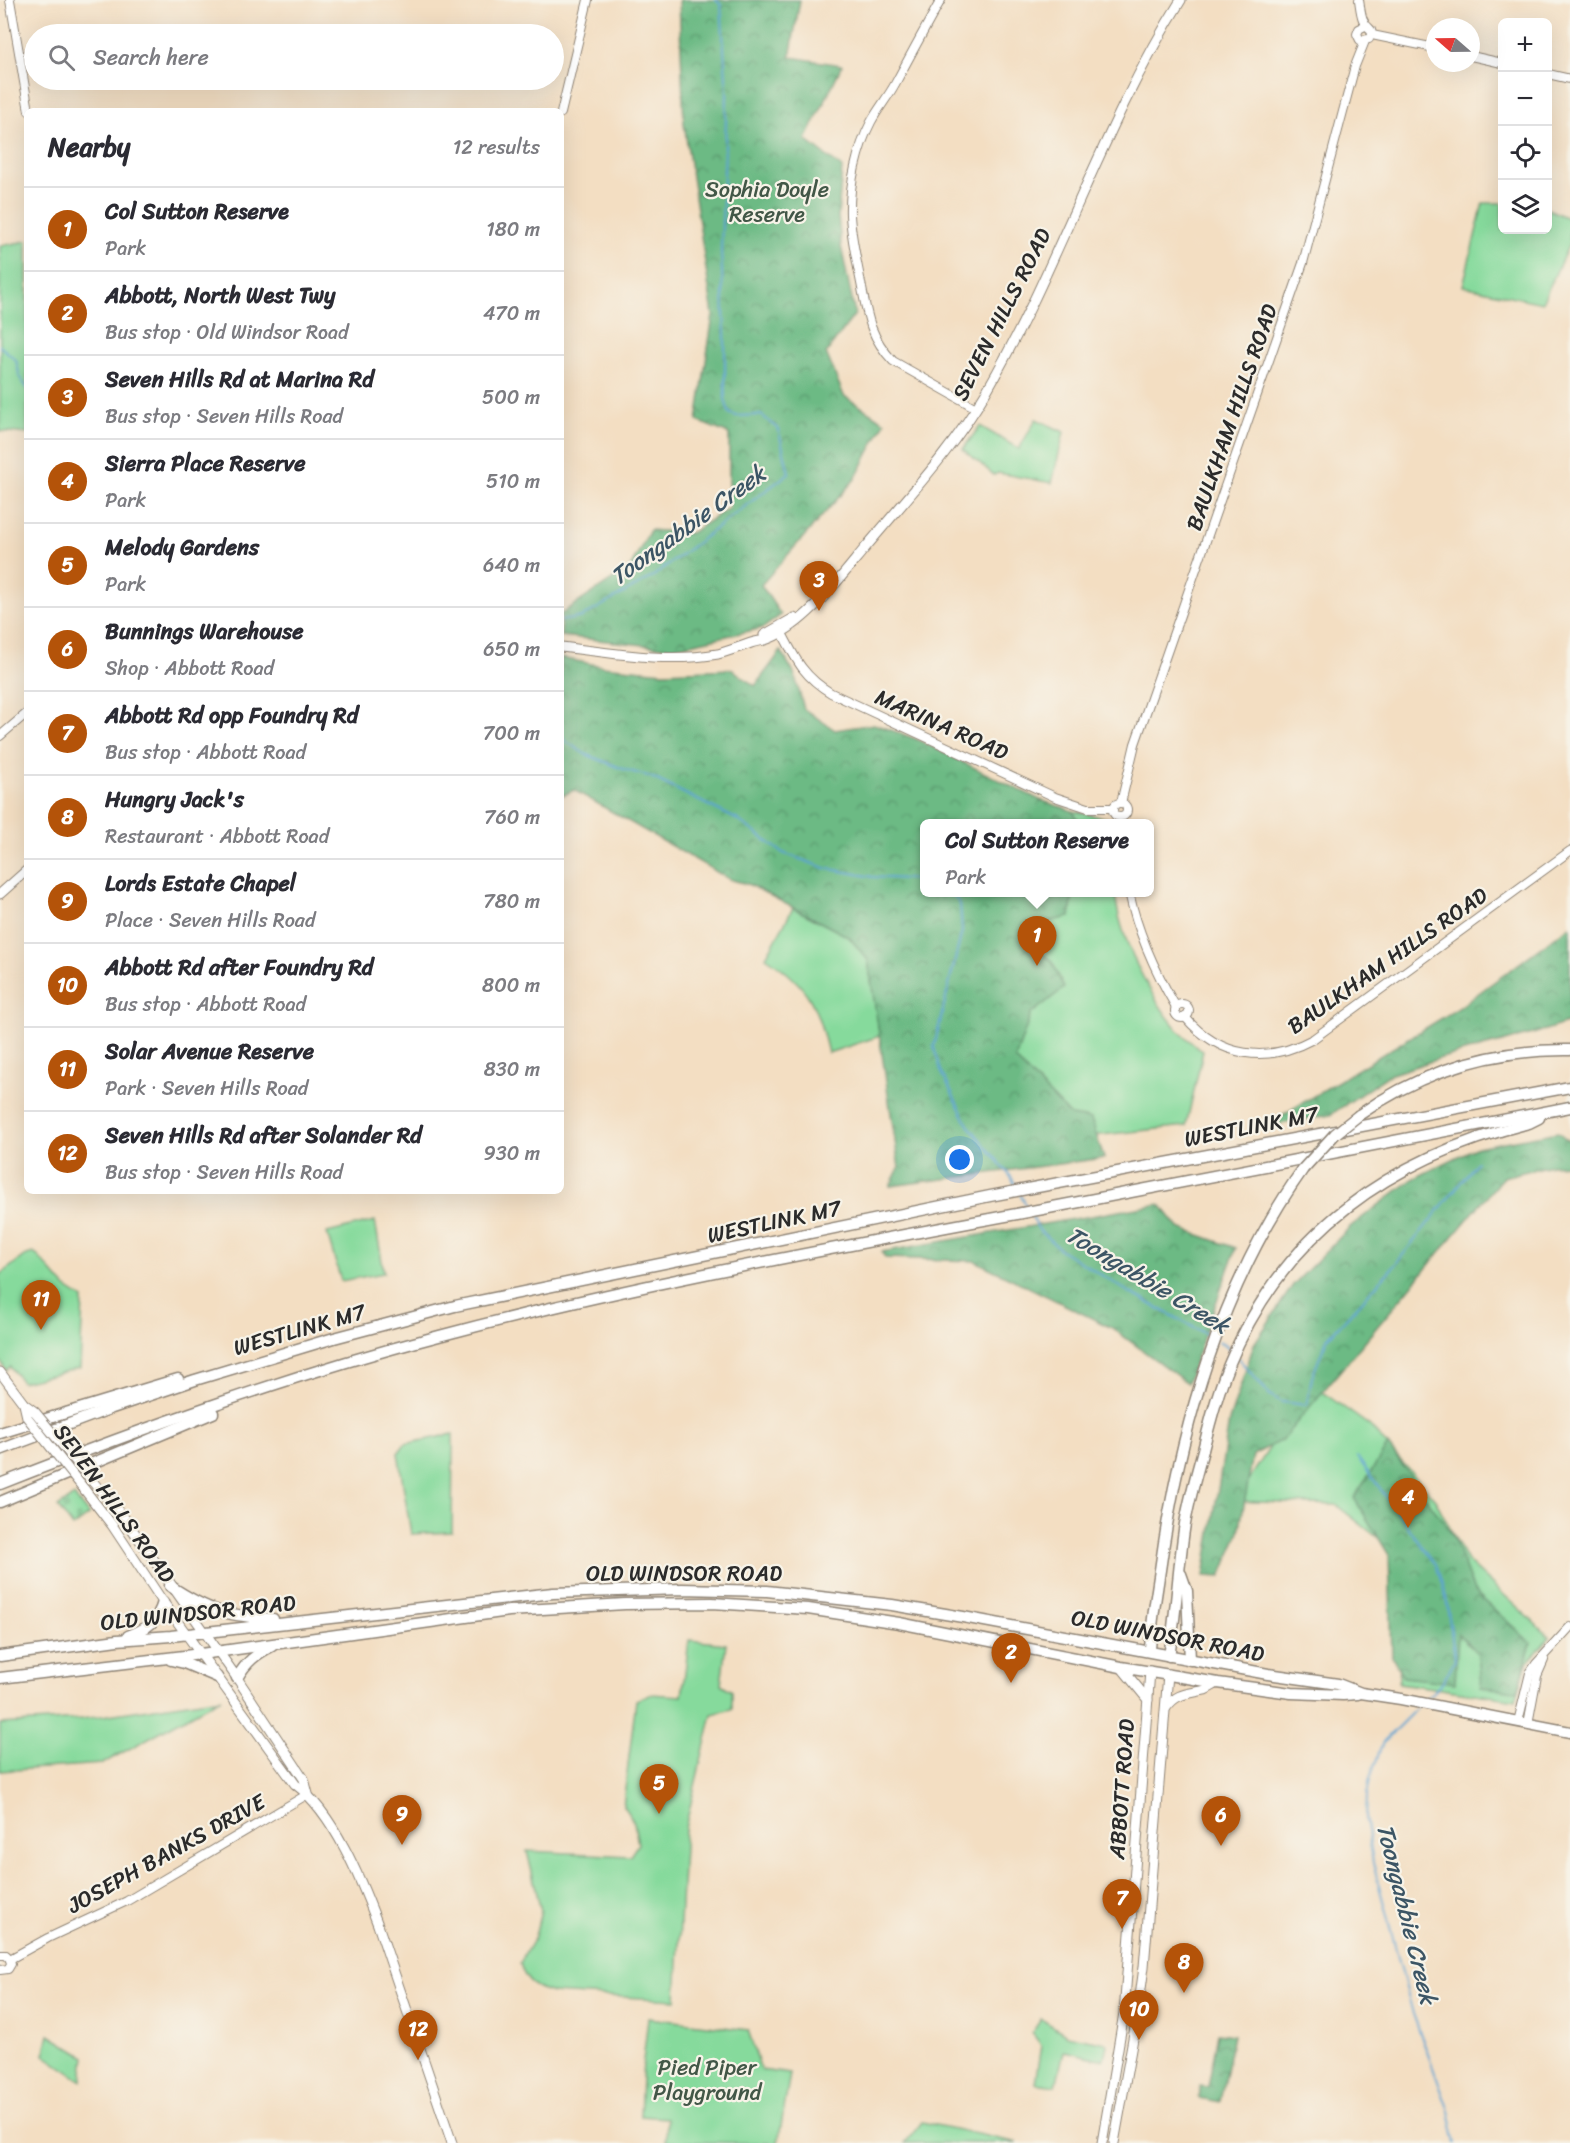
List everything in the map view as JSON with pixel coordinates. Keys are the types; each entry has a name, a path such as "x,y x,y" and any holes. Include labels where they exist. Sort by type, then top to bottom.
{"highway":[{"name":"ABBOTT ROAD","path":"1150,1671 1151,1635 1168,1515 1179,1464 1204,1377 1230,1305 1282,1198 1303,1169 1335,1134 1399,1089 1449,1067 1511,1052 1570,1050"},
{"name":"WESTLINK M7","path":"0,1450 195,1380 334,1338 455,1306 1086,1178 1570,1087"},
{"path":"1168,1674 1184,1529 1191,1496 1220,1389 1251,1319 1273,1285 1316,1235 1347,1207 1382,1181 1417,1162 1468,1140 1529,1123 1552,1111 1570,1107"},
{"name":"WESTLINK M7","path":"0,1484 107,1442 247,1395 401,1346 567,1303 1090,1199 1552,1111"},
{"path":"0,1433 278,1350 334,1338"},
{"path":"0,1502 236,1404 247,1395"},
{"path":"1179,1571 1187,1591 1190,1660"},
{"path":"170,1586 194,1602 219,1613 300,1621"},
{"name":"OLD WINDSOR ROAD","path":"0,1656 117,1640 553,1593 682,1589 767,1591 892,1605 1190,1660 1338,1684 1361,1693 1570,1732"},
{"path":"117,1640 147,1627 157,1618 163,1602"},
{"name":"OLD WINDSOR ROAD","path":"0,1678 201,1654 509,1611 625,1604 724,1604 808,1610 891,1621 1121,1667 1218,1683 1291,1693 1343,1695 1361,1693"},
{"path":"891,1621 892,1605"},
{"path":"237,1678 253,1657 281,1642"},
{"path":"153,1659 177,1661 217,1677"}],"main road":[{"path":"10,0 24,82"},
{"name":"SEVEN HILLS ROAD","path":"566,648 674,657 717,654 767,640 782,633 798,622 840,578 901,507 976,408 1022,322 1131,90 1181,0"},
{"path":"25,90 28,108"},
{"name":"SEVEN HILLS ROAD","path":"753,643 807,612"},
{"path":"0,894 24,873"},
{"name":"SEVEN HILLS ROAD","path":"0,1372 24,1404 35,1412 125,1519 237,1678 304,1779 308,1794"},
{"name":"SEVEN HILLS ROAD","path":"24,1404 27,1417 112,1525 163,1602 217,1677 295,1784 308,1794 332,1829 365,1893 397,1978 452,2143"},
{"path":"87,1493 107,1506 113,1507 112,1525"},
{"path":"1121,1667 1148,1700"},
{"name":"ABBOTT ROAD","path":"1102,2143 1124,2013 1150,1671"},
{"name":"ABBOTT ROAD","path":"1114,2143 1142,1980 1168,1674"},
{"path":"1165,1710 1171,1700 1179,1695 1205,1690 1218,1683"}],"street":[{"path":"562,108 588,0"},
{"path":"941,0 863,139 853,182 850,213 868,320 882,350 893,361 976,408"},
{"path":"1359,0 1362,19 1365,26 1371,30 1372,35"},
{"path":"1365,26 1359,29 1357,34 1360,40 1365,41 1372,35"},
{"path":"1372,35 1426,46"},
{"name":"BAULKHAM HILLS ROAD","path":"1121,803 1135,744 1303,263 1355,66 1365,41"},
{"path":"1480,58 1498,62"},
{"path":"1552,75 1570,79"},
{"name":"MARINA ROAD","path":"782,633 807,676 831,693 1055,797 1088,808 1113,808"},
{"path":"0,736 24,716"},
{"path":"1120,819 1114,815 1113,808 1117,803 1121,803 1127,809 1122,819"},
{"name":"BAULKHAM HILLS ROAD","path":"1131,897 1153,965 1176,1007 1181,1005 1187,1007 1188,1013 1185,1017 1204,1036 1231,1049 1259,1054 1279,1053 1313,1039 1570,851"},
{"path":"1523,1723 1539,1668 1570,1627"},
{"name":"JOSEPH BANKS DRIVE","path":"0,1970 10,1967 10,1959 48,1938 127,1901 308,1794"},
{"path":"0,1955 6,1955 10,1959"}],"green space":[{"name":"Sophia Doyle Reserve","path":"679,0 800,0 790,57 842,65 806,140 842,168 838,216 841,246 855,314 826,353 844,396 885,422 855,479 761,585 781,615 763,628 672,648 564,636 564,612 630,568 650,530 691,533 729,508 729,434 697,421 713,315 684,124"},
{"path":"1483,203 1498,203 1498,234 1552,234 1552,211 1570,219 1570,242 1542,303 1463,286"},
{"path":"24,242 24,434 0,431 0,246"},
{"path":"1036,419 1064,432 1052,483 998,473 994,475 963,449 980,426 1019,449"},
{"path":"781,651 794,673 804,709 835,730 874,724 916,739 1040,800 1073,811 1077,819 920,819 920,897 1072,897 1070,917 1030,926 1037,950 1052,961 1064,988 1031,1014 1015,1059 1071,1116 1091,1119 1104,1158 890,1186 899,1168 868,960 849,937 750,885 729,879 574,790 564,795 564,659 602,666 664,672 732,669 755,686"},
{"path":"1073,811 1109,819 1077,819"},
{"path":"1072,897 1116,897 1122,928 1146,984 1178,1030 1203,1051 1186,1126 1016,1144 941,944 1070,917"},
{"path":"793,908 849,937 868,960 880,1036 828,1053 809,997 792,977 766,957"},
{"path":"1570,926 1570,1022 1389,1075 1330,1115 1263,1127 1457,1009"},
{"path":"1558,1132 1570,1142 1570,1164 1551,1165 1503,1177 1282,1440 1253,1455 1239,1532 1221,1577 1204,1576 1229,1421 1254,1344 1293,1285 1351,1226 1413,1179 1477,1147"},
{"path":"1160,1204 1179,1228 1236,1248 1187,1383 1112,1328 975,1261 886,1258 881,1252"},
{"path":"375,1221 384,1273 341,1281 327,1233"},
{"path":"33,1253 65,1287 83,1299 80,1368 22,1382 10,1367 6,1370 0,1361 0,1275 24,1256"},
{"path":"1311,1384 1370,1426 1435,1499 1467,1561 1550,1637 1527,1663 1516,1700 1399,1683 1395,1551 1336,1505 1235,1501"},
{"path":"453,1434 452,1532 411,1534 398,1453 405,1444"},
{"path":"1388,1445 1452,1534 1474,1591 1531,1643 1518,1691 1481,1687 1478,1654 1458,1634 1455,1683 1403,1677 1392,1657 1389,1555 1354,1498"},
{"path":"74,1496 89,1515 73,1527 58,1507"},
{"path":"689,1640 726,1644 721,1684 732,1691 732,1709 712,1714 685,1828 676,2000 552,1993 531,1983 524,1975 520,1963 535,1936 541,1911 527,1851 630,1856 638,1844 634,1822 623,1806 636,1700 650,1694 682,1696"},
{"path":"221,1698 102,1764 0,1771 0,1724 82,1719"},
{"name":"Pied Piper Playground","path":"648,2018 748,2030 761,2070 790,2074 778,2143 666,2142 667,2118 640,2116"},
{"path":"1041,2019 1067,2035 1107,2043 1104,2060 1064,2051 1056,2086 1035,2083 1041,2045 1032,2033"},
{"path":"1218,2033 1233,2035 1220,2102 1198,2098 1200,2086 1208,2087"},
{"path":"49,2035 85,2057 82,2081 44,2055"},
{"path":"922,2122 1018,2143 905,2143"}],"waterway":[{"name":"Toongabbie Creek","path":"564,620 582,617 652,577 789,473 778,428 761,415 736,416 729,413 725,399 721,250 727,94 721,5 716,0"},
{"path":"0,346 16,360 20,378 24,384"},
{"name":"Toongabbie Creek","path":"564,740 585,754 651,777 738,820 783,853 825,868 873,877 920,880"},
{"name":"Toongabbie Creek","path":"955,897 960,904 962,931 934,1047 941,1071 968,1125 1016,1186"},
{"path":"1238,1358 1270,1395 1282,1402 1307,1405 1312,1377 1327,1339 1394,1266 1477,1162"},
{"name":"Toongabbie Creek","path":"1020,1194 1027,1207"},
{"name":"Toongabbie Creek","path":"1031,1215 1039,1230 1061,1250 1127,1291 1213,1338"},
{"name":"Toongabbie Creek","path":"1218,1341 1232,1352"},
{"name":"Toongabbie Creek","path":"1357,1457 1436,1565 1446,1597 1455,1659 1443,1682 1424,1701"},
{"name":"Toongabbie Creek","path":"1418,1707 1383,1742 1370,1778 1366,1818 1373,1863 1413,2014 1449,2111 1456,2143"}],"place":[{"name":"Seven Hills Rd at Marina Rd","path":"819,611"},
{"name":"Col Sutton Reserve","path":"1037,966"},
{"name":"Solar Avenue Reserve","path":"41,1330"},
{"name":"Sierra Place Reserve","path":"1408,1528"},
{"name":"Abbott, North West Twy","path":"1011,1683"},
{"name":"Melody Gardens","path":"659,1814"},
{"name":"Lords Estate Chapel","path":"402,1845"},
{"name":"Bunnings Warehouse","path":"1221,1846"},
{"name":"Abbott Rd opp Foundry Rd","path":"1122,1929"},
{"name":"Hungry Jack's","path":"1184,1993"},
{"name":"Abbott Rd after Foundry Rd","path":"1139,2040"},
{"name":"Seven Hills Rd after Solander Rd","path":"418,2060"}]}
